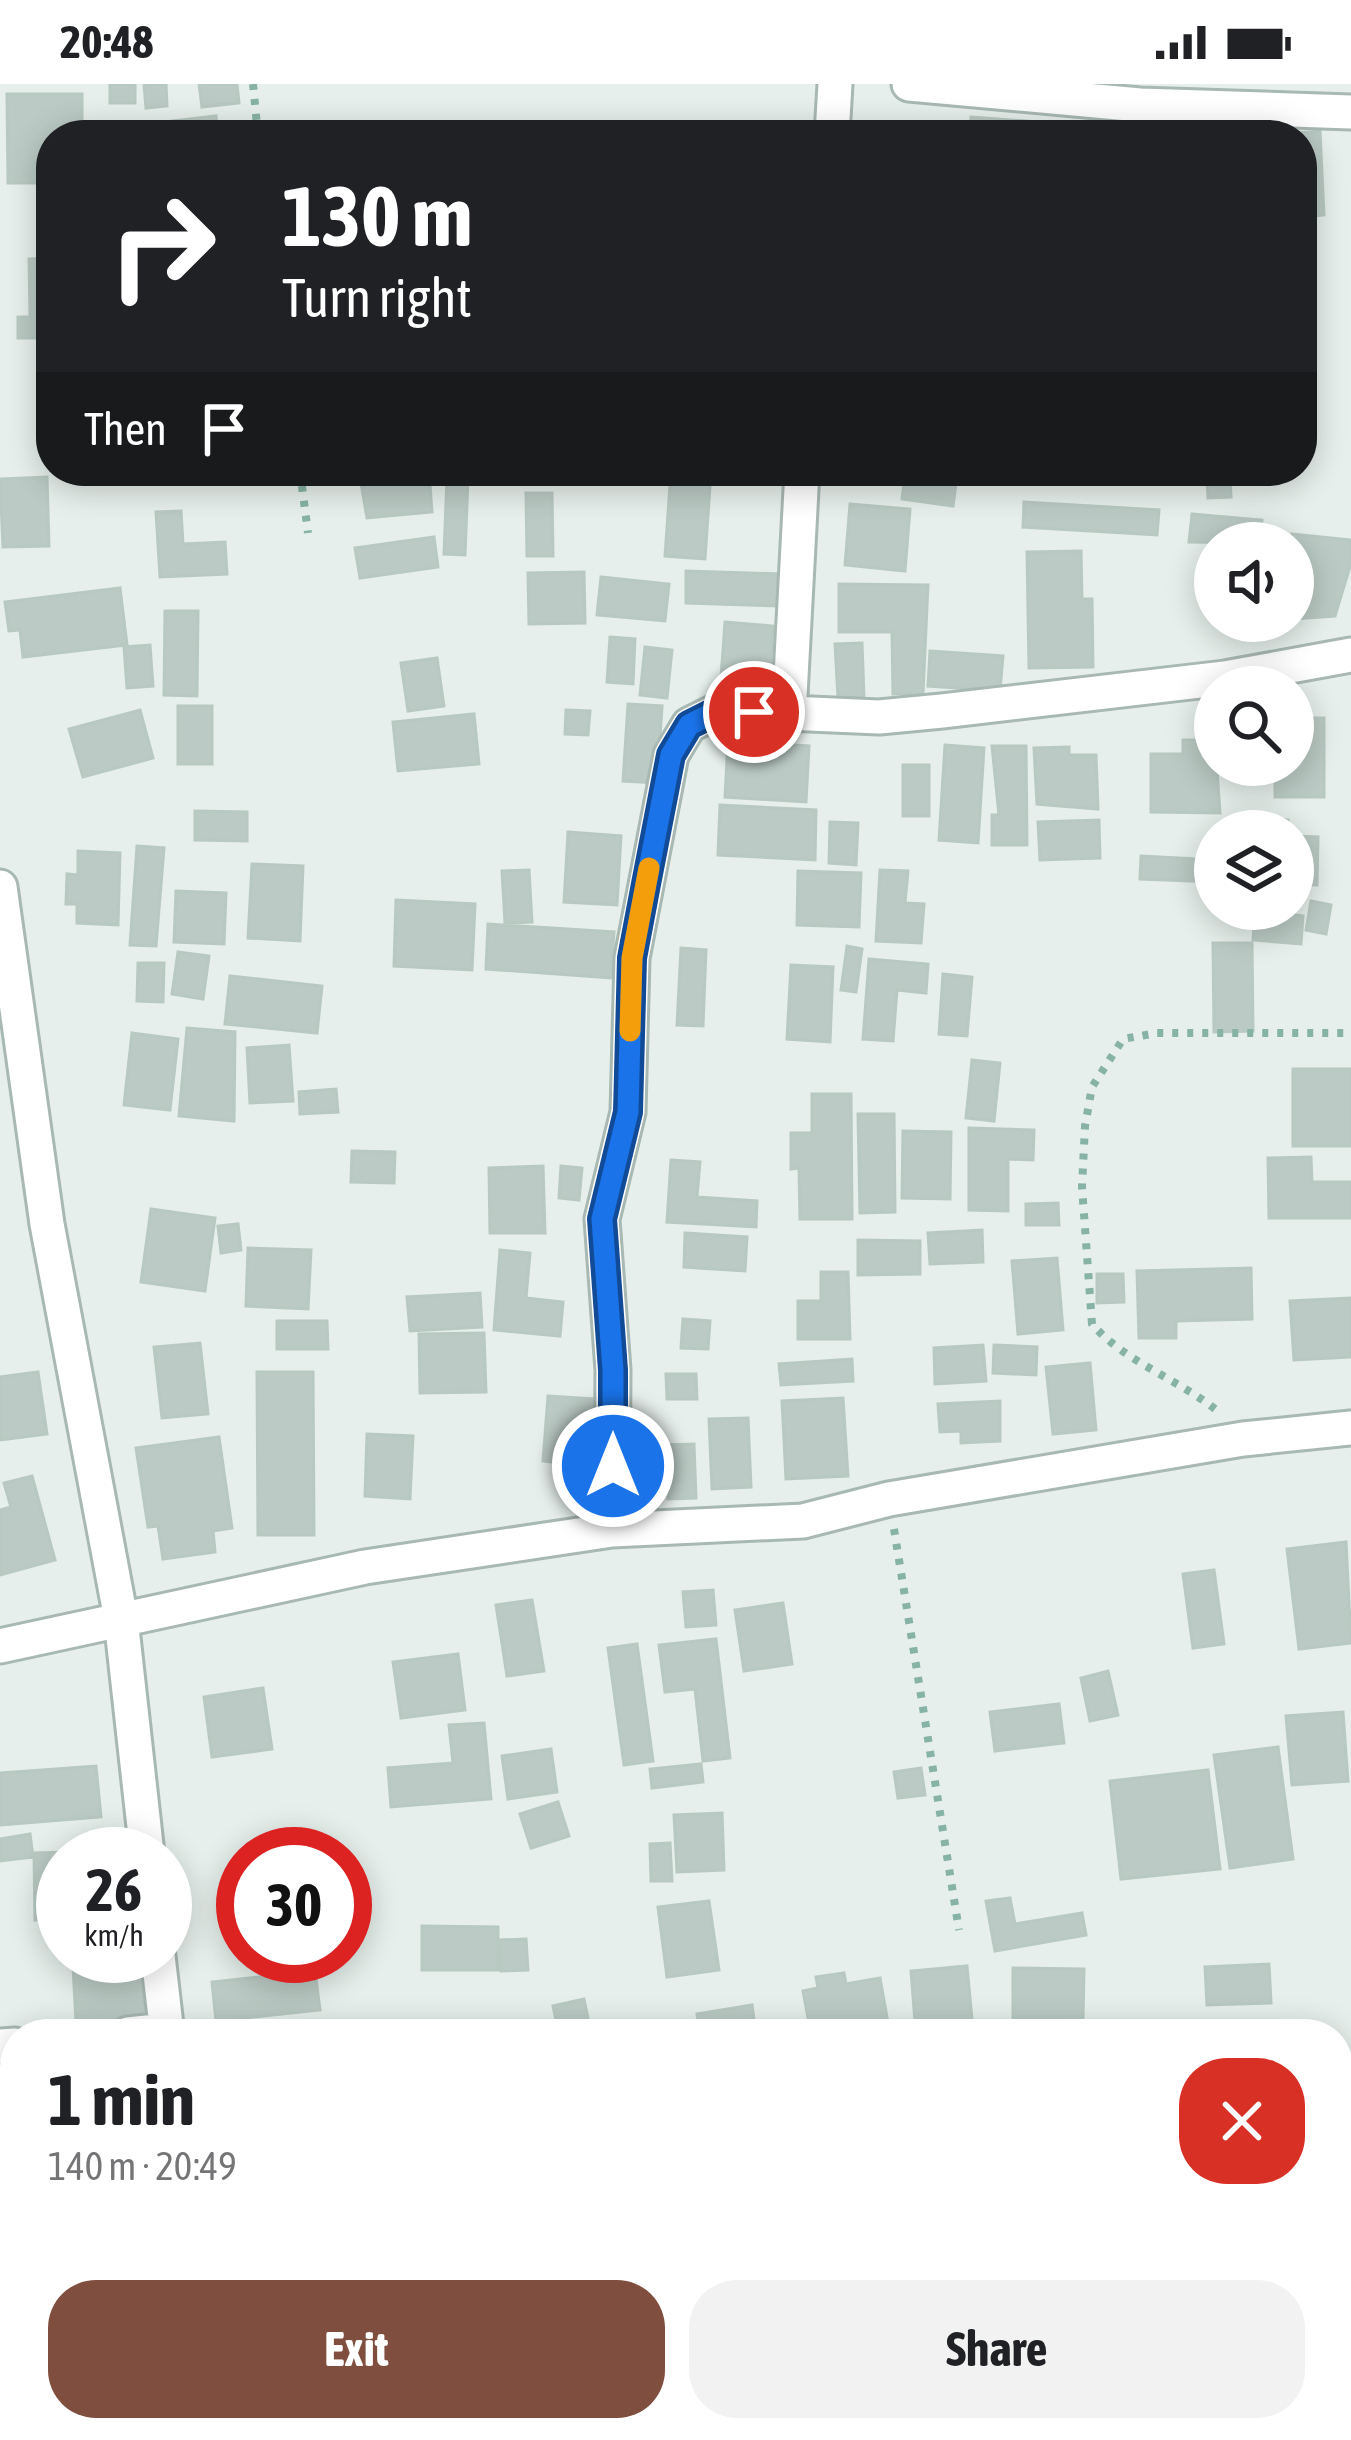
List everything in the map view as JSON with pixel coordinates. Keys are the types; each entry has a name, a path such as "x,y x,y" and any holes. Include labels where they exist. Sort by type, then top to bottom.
{"street":[{"path":"833,120 836,84"},
{"path":"909,84 1140,105 1281,97 1351,112"},
{"path":"789,714 801,486"},
{"path":"612,1530 613,1370 602,1219 628,1112 632,958 671,755 689,725 719,710 879,717 941,711 1225,678 1351,656"},
{"path":"0,886 47,1224 121,1619 144,1827"},
{"path":"0,1646 365,1567 612,1530 803,1521 889,1499 1243,1439 1351,1428"},
{"path":"161,1983 165,2019"}],"path":[{"path":"253,84 257,120"},
{"path":"302,486 308,533"},
{"path":"1243,1439 1185,1384 1106,1340 1092,1324 1082,1187 1091,1087 1123,1039 1157,1033 1351,1033"},
{"path":"889,1499 959,1930"}],"building":[{"path":"110,84 135,84 135,103 110,103"},
{"path":"144,84 166,84 167,106 146,108"},
{"path":"199,84 237,84 239,103 202,107"},
{"path":"7,94 82,94 82,120 36,120 36,183 8,183"},
{"path":"1317,131 1324,215 1317,216"},
{"path":"29,259 36,259 36,338 18,338 18,317 30,317"},
{"path":"36,477 36,486 47,486 49,546 3,547 0,479"},
{"path":"362,486 430,486 432,512 367,518"},
{"path":"447,486 468,486 465,555 444,554"},
{"path":"670,486 710,486 705,559 665,556"},
{"path":"904,486 956,486 953,506 902,499"},
{"path":"1207,486 1230,486 1231,497 1208,498"},
{"path":"526,493 552,493 553,556 527,556"},
{"path":"1024,502 1159,510 1157,535 1023,527"},
{"path":"850,504 910,509 905,571 845,565"},
{"path":"181,511 183,544 225,542 227,574 160,577 156,512"},
{"path":"1192,514 1262,520 1194,522 1194,542 1189,542"},
{"path":"1314,536 1351,540 1351,563 1335,616 1314,618"},
{"path":"434,537 438,567 360,578 355,548"},
{"path":"1081,551 1082,599 1092,599 1093,667 1029,668 1027,552"},
{"path":"686,571 782,574 781,606 686,603"},
{"path":"584,572 585,623 529,624 528,573"},
{"path":"601,577 669,584 665,621 597,615"},
{"path":"839,584 928,585 923,693 893,694 892,632 839,632"},
{"path":"120,588 127,645 23,657 20,630 9,631 5,602"},
{"path":"165,611 198,611 197,696 164,695"},
{"path":"725,622 773,626 769,696 720,692"},
{"path":"610,637 635,639 633,684 607,682"},
{"path":"862,643 864,697 838,698 835,644"},
{"path":"150,645 153,686 127,688 124,647"},
{"path":"645,647 672,650 667,698 640,695"},
{"path":"930,651 1003,656 1000,691 928,686"},
{"path":"437,658 444,706 408,711 401,663"},
{"path":"628,704 662,706 657,783 623,781"},
{"path":"178,706 212,706 212,764 178,764"},
{"path":"140,710 153,758 83,777 69,729"},
{"path":"566,710 590,711 588,735 565,734"},
{"path":"474,714 479,764 398,771 393,722"},
{"path":"1314,718 1324,718 1324,797 1275,797 1275,786 1314,786"},
{"path":"1183,740 1194,740 1194,786 1218,786 1220,810 1151,812 1151,754 1183,754"},
{"path":"728,741 809,746 806,802 725,797"},
{"path":"945,745 984,748 978,843 939,840"},
{"path":"992,746 1026,746 1027,845 992,845 992,815 999,815"},
{"path":"1069,747 1069,755 1096,755 1098,809 1037,804 1034,748"},
{"path":"903,765 929,765 929,816 903,816"},
{"path":"720,805 816,810 815,860 718,855"},
{"path":"195,811 247,812 247,841 195,840"},
{"path":"1099,820 1100,858 1040,860 1038,822"},
{"path":"830,822 858,823 856,865 829,863"},
{"path":"568,832 621,836 617,905 564,902"},
{"path":"1314,837 1318,837 1314,885"},
{"path":"137,846 164,848 156,946 130,945"},
{"path":"78,851 120,853 118,925 77,923 77,904 66,904 67,874 78,875"},
{"path":"1141,856 1194,859 1194,881 1140,879"},
{"path":"252,864 303,866 300,941 248,938"},
{"path":"529,870 532,922 505,923 502,871"},
{"path":"880,870 908,871 905,903 924,904 921,943 876,941"},
{"path":"798,871 861,873 859,927 797,925"},
{"path":"176,891 226,893 224,944 174,942"},
{"path":"396,900 475,904 472,970 394,966"},
{"path":"1314,902 1331,905 1326,934 1306,930 1314,930"},
{"path":"488,924 614,932 611,978 486,969"},
{"path":"1254,930 1302,930 1301,944 1253,940"},
{"path":"1213,943 1252,943 1253,1031 1214,1032"},
{"path":"847,946 862,949 856,992 841,990"},
{"path":"681,948 706,950 703,1026 677,1025"},
{"path":"178,952 209,956 203,999 172,994"},
{"path":"869,959 928,964 926,993 897,990 893,1041 863,1039"},
{"path":"138,963 164,963 163,1002 137,1001"},
{"path":"791,965 833,967 830,1042 787,1039"},
{"path":"943,974 972,977 967,1036 939,1034"},
{"path":"230,976 322,986 317,1033 225,1024"},
{"path":"187,1028 235,1032 234,1121 179,1116"},
{"path":"132,1033 178,1039 170,1110 124,1105"},
{"path":"289,1045 293,1101 250,1103 247,1048"},
{"path":"972,1060 1000,1063 994,1121 966,1118"},
{"path":"1293,1069 1351,1069 1351,1146 1293,1146"},
{"path":"336,1089 338,1112 300,1114 299,1092"},
{"path":"812,1094 851,1094 852,1219 800,1219 799,1168 791,1169 791,1133 812,1133"},
{"path":"858,1114 894,1114 895,1212 860,1213"},
{"path":"969,1128 1034,1130 1033,1160 1008,1159 1008,1211 969,1210"},
{"path":"903,1131 951,1132 950,1199 902,1198"},
{"path":"352,1151 395,1152 394,1183 351,1182"},
{"path":"1311,1157 1312,1182 1351,1182 1351,1218 1269,1218 1268,1158"},
{"path":"671,1160 700,1162 697,1197 757,1201 756,1227 667,1222"},
{"path":"543,1166 545,1233 490,1233 489,1168"},
{"path":"561,1166 582,1168 579,1200 559,1198"},
{"path":"1058,1203 1059,1225 1026,1225 1026,1204"},
{"path":"151,1209 215,1218 205,1291 141,1282"},
{"path":"238,1224 241,1250 221,1253 218,1226"},
{"path":"982,1230 983,1262 930,1264 928,1233"},
{"path":"685,1233 747,1237 745,1271 684,1267"},
{"path":"858,1240 920,1241 920,1274 858,1275"},
{"path":"248,1248 311,1250 308,1309 246,1306"},
{"path":"500,1250 530,1253 526,1298 563,1302 560,1336 494,1330"},
{"path":"1057,1258 1063,1330 1018,1334 1012,1261"},
{"path":"1251,1268 1252,1319 1176,1321 1176,1338 1139,1338 1137,1271"},
{"path":"821,1272 848,1272 850,1339 798,1339 798,1301 821,1301"},
{"path":"1097,1274 1123,1274 1124,1302 1097,1303"},
{"path":"480,1293 482,1327 410,1331 407,1297"},
{"path":"1351,1298 1351,1357 1294,1360 1290,1301"},
{"path":"683,1319 710,1321 708,1349 681,1348"},
{"path":"277,1321 327,1321 328,1349 277,1349"},
{"path":"484,1333 486,1392 420,1393 419,1334"},
{"path":"200,1343 208,1414 162,1418 154,1347"},
{"path":"983,1345 986,1381 935,1384 934,1348"},
{"path":"994,1345 1037,1347 1036,1375 993,1373"},
{"path":"852,1359 853,1381 781,1385 779,1364"},
{"path":"1090,1363 1096,1430 1053,1434 1046,1367"},
{"path":"38,1372 47,1434 0,1440 0,1377"},
{"path":"257,1372 313,1372 314,1535 258,1535"},
{"path":"666,1374 696,1374 697,1399 667,1399"},
{"path":"548,1396 594,1399 589,1466 543,1461"},
{"path":"843,1398 848,1476 786,1479 782,1401"},
{"path":"1000,1401 1000,1441 961,1443 961,1431 940,1432 938,1404"},
{"path":"748,1418 751,1487 712,1489 709,1419"},
{"path":"367,1434 413,1436 410,1499 365,1496"},
{"path":"219,1437 232,1528 213,1531 215,1552 163,1559 158,1526 148,1527 136,1448"},
{"path":"694,1444 696,1498 668,1499 666,1445"},
{"path":"32,1476 55,1560 0,1575 0,1510 11,1507 4,1483"},
{"path":"1346,1542 1351,1643 1299,1649 1287,1549"},
{"path":"1214,1570 1224,1644 1193,1648 1183,1574"},
{"path":"713,1590 716,1625 686,1627 683,1592"},
{"path":"532,1600 544,1671 507,1676 496,1605"},
{"path":"783,1603 792,1664 744,1671 735,1610"},
{"path":"716,1639 730,1758 703,1761 695,1689 665,1692 659,1645"},
{"path":"637,1644 653,1761 624,1765 608,1648"},
{"path":"458,1654 465,1710 401,1718 393,1662"},
{"path":"1108,1671 1118,1715 1090,1721 1081,1678"},
{"path":"263,1688 272,1749 212,1757 204,1697"},
{"path":"1059,1704 1064,1743 995,1751 990,1712"},
{"path":"1343,1712 1348,1781 1292,1785 1286,1716"},
{"path":"484,1723 491,1799 391,1807 388,1768 453,1763 449,1725"},
{"path":"1278,1747 1293,1859 1230,1868 1214,1755"},
{"path":"551,1749 557,1792 508,1799 502,1756"},
{"path":"701,1764 703,1782 652,1788 650,1769"},
{"path":"96,1766 101,1817 0,1825 0,1773"},
{"path":"921,1768 925,1795 898,1798 894,1772"},
{"path":"1208,1770 1220,1869 1121,1879 1110,1781"},
{"path":"558,1802 569,1836 531,1848 520,1814"},
{"path":"722,1813 724,1870 677,1872 674,1815"},
{"path":"30,1834 33,1857 0,1861 0,1839"},
{"path":"670,1843 672,1881 651,1881 650,1844"},
{"path":"34,1853 36,1853 35,1920"},
{"path":"1010,1898 1015,1924 1082,1913 1086,1935 995,1951 986,1901"},
{"path":"709,1901 719,1970 667,1977 658,1907"},
{"path":"422,1926 498,1927 498,1970 422,1970"},
{"path":"526,1939 528,1970 501,1971 499,1940"},
{"path":"1269,1964 1271,2003 1207,2005 1205,1967"},
{"path":"967,1966 972,2019 915,2019 911,1971"},
{"path":"1013,1968 1084,1969 1083,2019 1013,2018"},
{"path":"844,1973 846,1984 880,1978 887,2019 808,2019 803,1991 818,1988 816,1977"},
{"path":"212,1982 316,1983 320,2010 216,2019"},
{"path":"74,1983 142,1983 145,2018 76,2019"},
{"path":"584,1999 588,2018 556,2019 553,2006"},
{"path":"752,2005 754,2019 698,2019 697,2014"}],"slow traffic":[{"path":"630,1031 632,958 649,868"}],"route":[{"path":"613,1466 613,1370 602,1219 608,1179 628,1112 632,958 671,755 689,725 719,710 754,712"}]}
